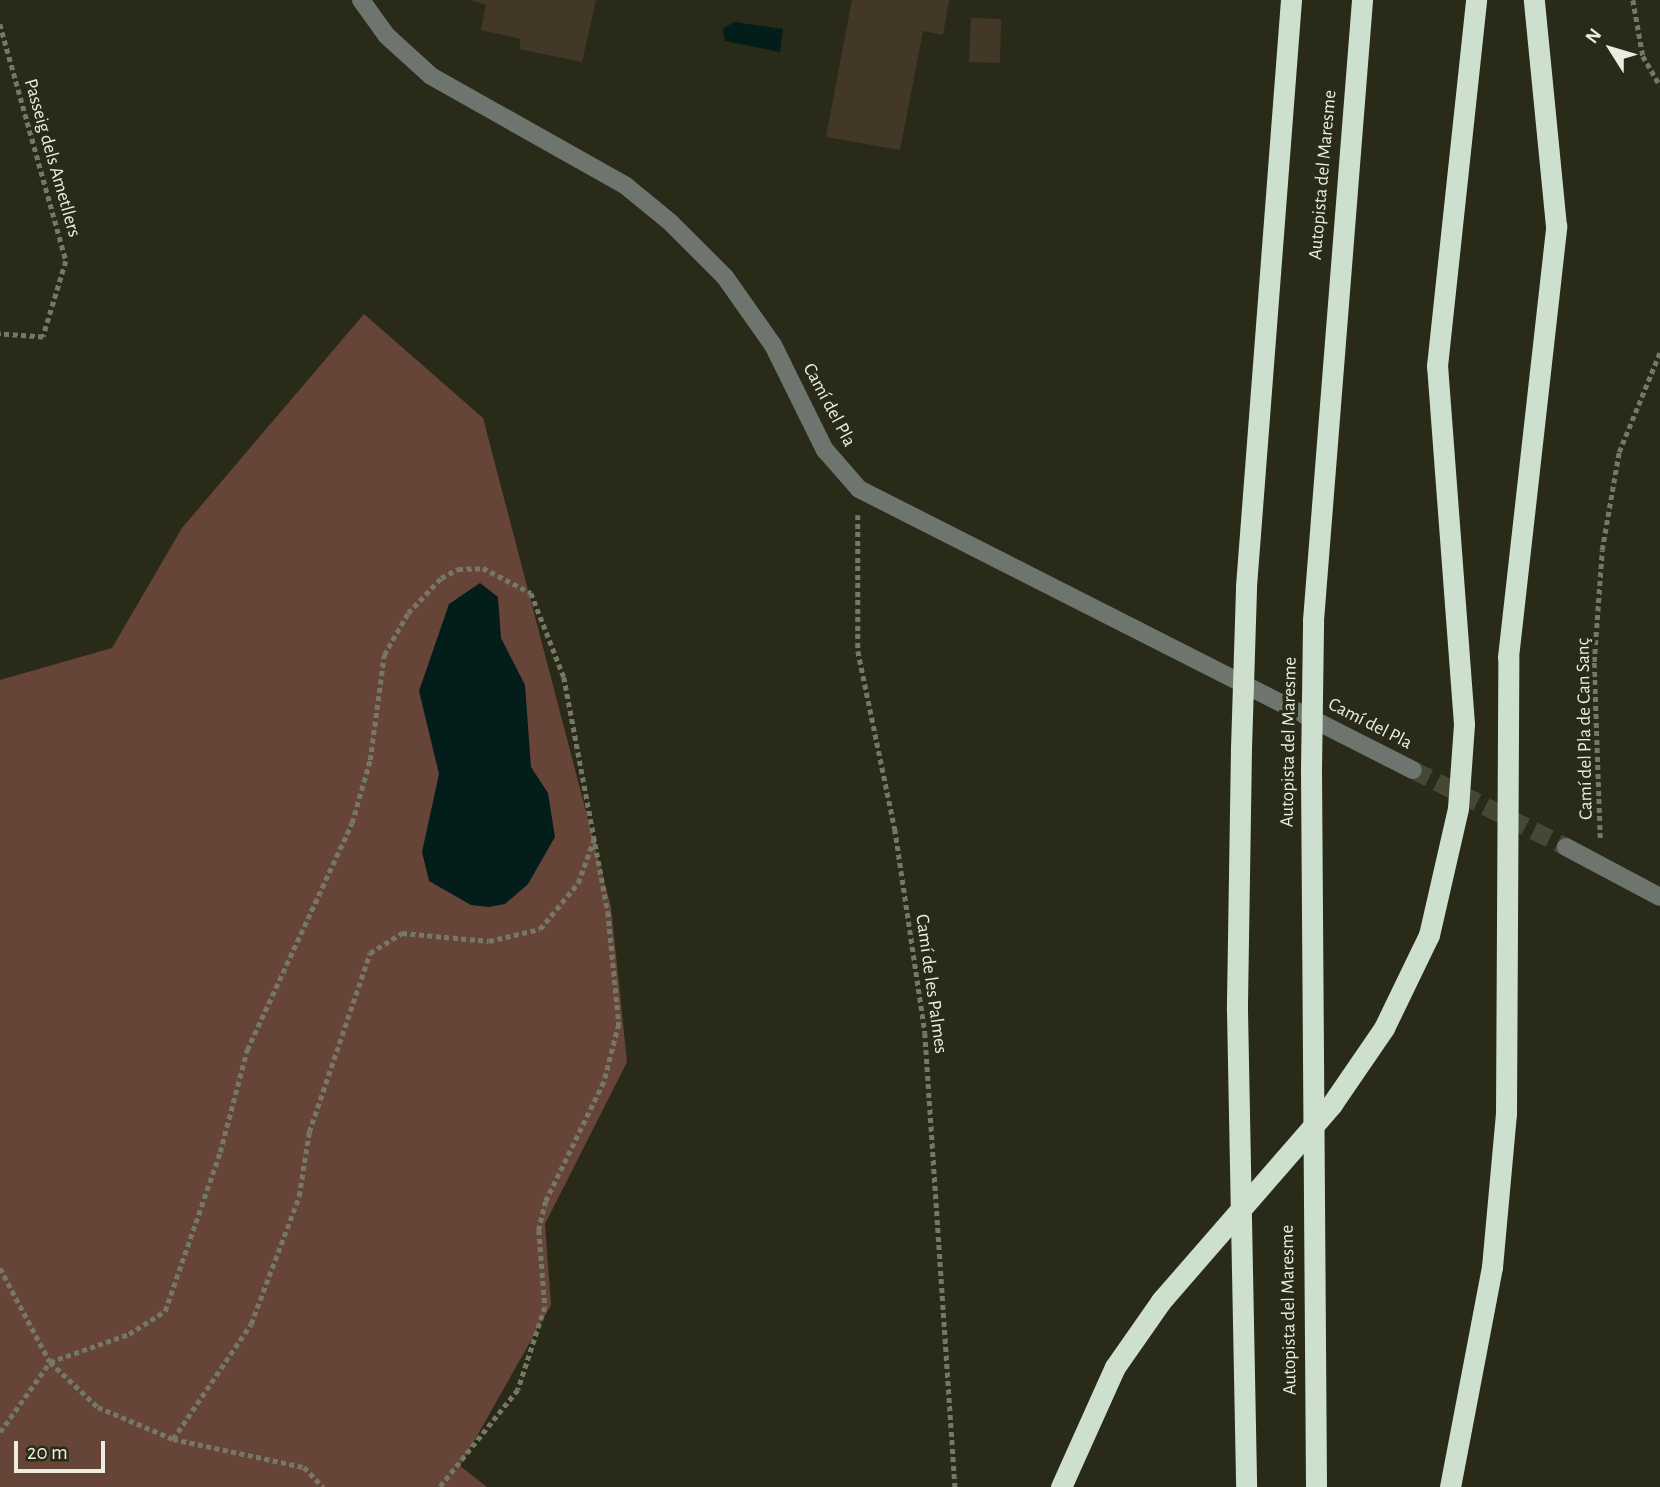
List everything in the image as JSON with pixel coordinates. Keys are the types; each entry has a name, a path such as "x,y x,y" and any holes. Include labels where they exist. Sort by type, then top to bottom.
{"highway":[{"path":"1246,1487 1237,1010 1241,748 1246,586 1291,0"},
{"name":"Autopista del Maresme","path":"1316,1487 1311,771 1313,620 1362,0"},
{"path":"1061,1487 1115,1367 1161,1301 1332,1104 1384,1028 1429,935 1458,808 1464,724 1437,366 1476,0"},
{"path":"1450,1487 1492,1267 1506,1114 1508,657 1556,226 1534,0"}],"street":[{"name":"Camí del Pla","path":"361,0 387,36 431,76 626,186 670,222 725,277 774,345 825,450 859,488 1413,770"},
{"path":"1566,847 1660,897"}],"path":[{"path":"1633,0 1643,56 1660,85"},
{"name":"Passeig dels Ametllers","path":"0,24 66,261 43,337 0,334"},
{"name":"Camí del Pla de Can Sanç","path":"1598,864 1602,797 1594,662 1601,550 1619,452 1660,352"},
{"name":"Camí de les Palmes","path":"859,488 858,651 895,829 925,1032 955,1487"},
{"path":"0,1432 50,1362 148,1325 177,1288 247,1050 365,786 384,655 408,613 441,578 483,568 531,593 543,611 564,677 608,912 616,1048 546,1201 539,1230 545,1307 518,1390 440,1487"},
{"path":"173,1439 255,1314 299,1196 309,1132 370,953 402,933 489,942 540,929 578,883 595,836"},
{"path":"0,1268 50,1362 98,1407 173,1439 286,1461 304,1467 323,1487"}],"shaded area":[{"path":"364,314 483,418 611,907 627,1062 545,1224 551,1305 460,1466 487,1487 0,1487 0,680 112,648 182,528"}],"water":[{"path":"735,22 783,29 780,52 725,41 723,28"},
{"path":"480,583 498,597 501,638 525,685 531,767 548,793 555,837 528,884 505,904 489,907 471,905 429,881 422,852 439,774 419,691 449,604"}],"building":[{"path":"470,0 596,0 582,62 519,49 521,39 481,30 486,5"},
{"path":"852,0 949,0 943,35 923,31 900,150 826,137"},
{"path":"971,18 1001,19 1000,63 969,62"}],"tunnel":[{"path":"1413,770 1566,847"}]}
